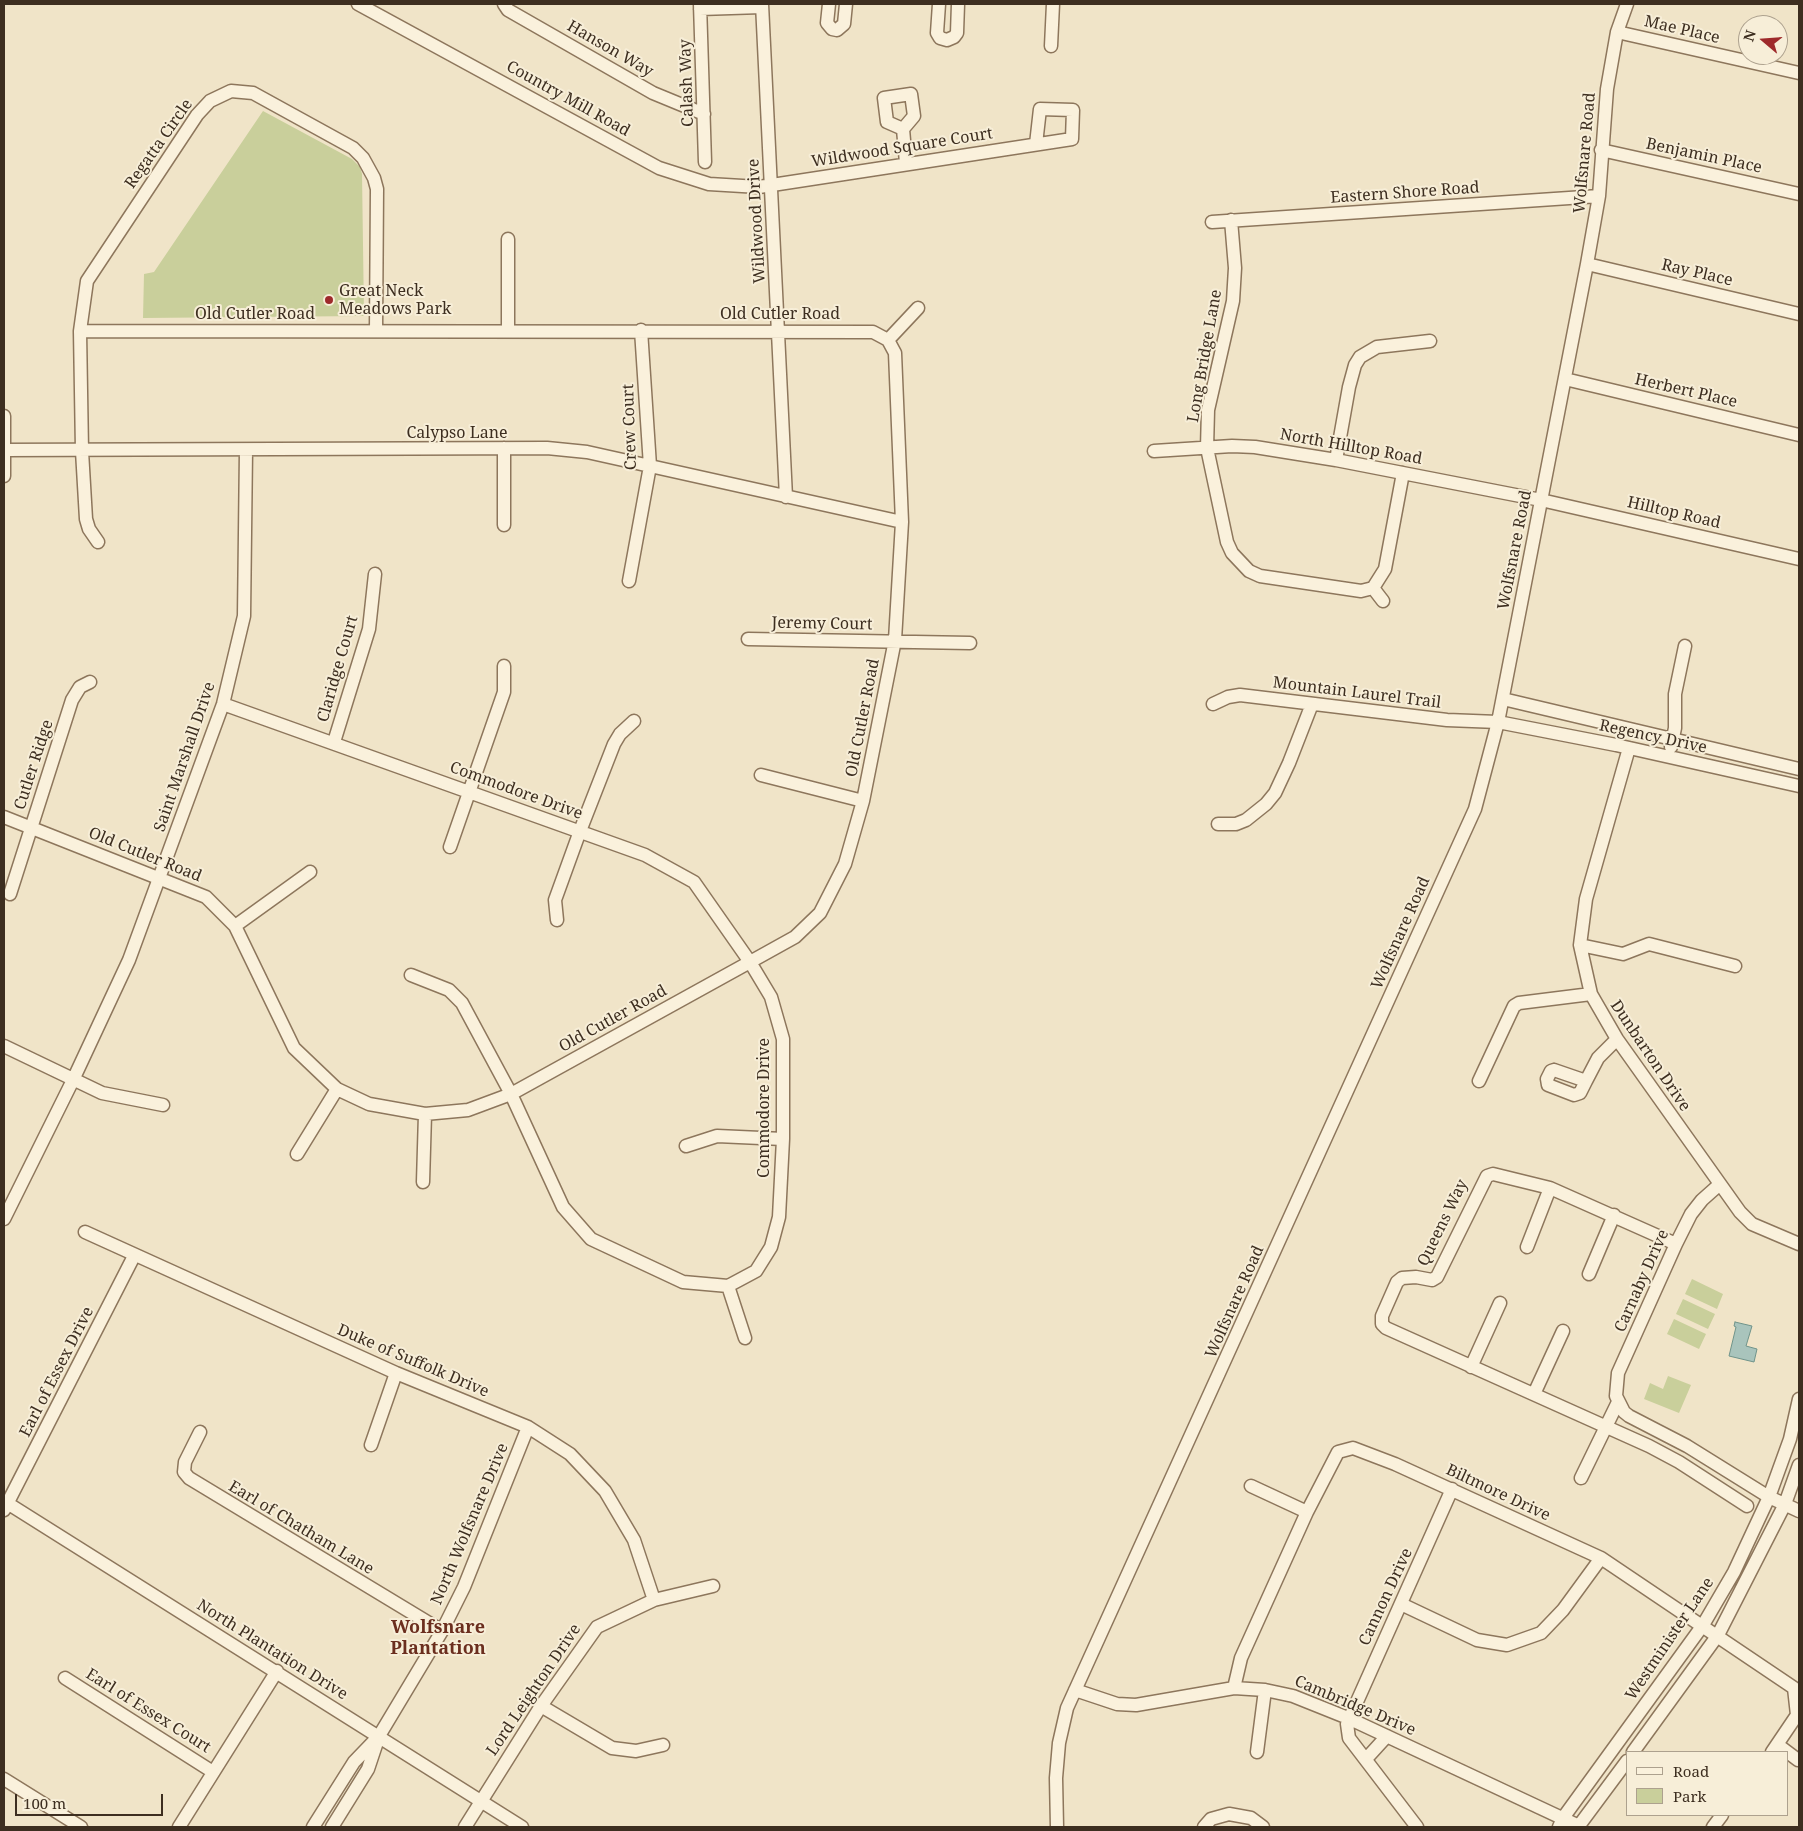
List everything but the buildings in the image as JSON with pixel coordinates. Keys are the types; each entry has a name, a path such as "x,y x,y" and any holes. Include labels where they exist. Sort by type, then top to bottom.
{"street":[{"name":"Country Mill Road","path":"358,4 659,168 709,184 743,187 772,185"},
{"name":"Hanson Way","path":"504,4 508,10 653,93 704,114"},
{"path":"829,4 827,23 832,29 837,30 844,24 846,4"},
{"path":"939,4 937,34 940,38 947,40 954,37 957,33 958,4"},
{"path":"1051,46 1053,4"},
{"name":"Wolfsnare Road","path":"1057,1827 1056,1778 1059,1743 1067,1708 1475,809 1503,699 1587,264 1599,196 1607,89 1617,32 1627,4"},
{"name":"Wildwood Drive","path":"762,5 786,497"},
{"path":"700,7 762,5"},
{"name":"Calash Way","path":"700,7 705,162"},
{"name":"Mae Place","path":"1617,32 1799,72"},
{"name":"Regatta Circle","path":"98,542 89,529 86,519 82,451 80,331 87,281 197,114 210,101 231,91 253,93 353,148 369,166 376,189 376,331"},
{"path":"902,129 906,163"},
{"name":"Wildwood Square Court","path":"772,185 1036,144"},
{"name":"Benjamin Place","path":"1601,150 1799,194"},
{"name":"Eastern Shore Road","path":"1212,222 1599,196"},
{"name":"Long Bridge Lane","path":"1231,220 1235,268 1233,301 1208,410 1207,448 1227,542 1232,553 1249,571 1260,576 1322,587 1360,591 1373,588"},
{"path":"508,239 508,331"},
{"name":"Ray Place","path":"1587,264 1799,314"},
{"path":"888,340 918,308"},
{"name":"Crew Court","path":"629,581 650,466 641,330"},
{"name":"Old Cutler Road","path":"4,817 160,877 206,897 235,926 294,1048 337,1089 369,1104 425,1114 468,1110 511,1094 795,937 820,913 845,864 863,801 895,640 902,522 895,354 888,340 880,334 866,330 80,331"},
{"path":"1336,460 1349,387 1355,365 1360,357 1377,347 1430,341"},
{"name":"Herbert Place","path":"1565,379 1799,435"},
{"path":"4,416 4,476"},
{"name":"North Hilltop Road","path":"1154,451 1255,447 1403,472 1541,500"},
{"path":"504,448 504,525"},
{"name":"Calypso Lane","path":"4,450 504,448 575,450 902,522"},
{"name":"Saint Marshall Drive","path":"4,1219 8,1200 73,1080 129,960 223,704 244,616 246,450"},
{"path":"1384,601 1373,588 1385,569 1403,472"},
{"name":"Hilltop Road","path":"1541,500 1799,559"},
{"name":"Claridge Court","path":"334,742 369,629 375,574"},
{"name":"Jeremy Court","path":"748,639 895,640 970,643"},
{"path":"1668,757 1675,728 1675,694 1685,646"},
{"path":"450,847 504,692 504,666"},
{"name":"Cutler Ridge","path":"10,894 75,693 90,682"},
{"name":"Mountain Laurel Trail","path":"1213,704 1240,695 1456,721 1498,722"},
{"name":"Regency Drive","path":"1503,699 1798,769"},
{"name":"Commodore Drive","path":"223,704 334,742 645,855 694,882 750,962 771,997 783,1039 783,1139 779,1217 771,1247 756,1271 728,1286"},
{"path":"1218,824 1236,824 1246,820 1266,804 1275,793 1312,704"},
{"path":"557,920 555,900 580,831 614,744 620,734 634,721"},
{"name":"Regency Drive","path":"1498,722 1623,746 1796,786"},
{"name":"Dunbarton Drive","path":"1621,727 1623,746 1586,899 1580,945 1591,994 1617,1039 1740,1212 1752,1224 1799,1244"},
{"path":"1796,786 1798,769"},
{"path":"761,774 863,801"},
{"path":"235,926 310,872"},
{"path":"1580,945 1623,954 1649,944 1735,966"},
{"path":"411,975 449,990 459,999 511,1094 563,1207 591,1238 683,1282 728,1286 745,1338"},
{"path":"1479,1082 1514,1006 1519,1003 1591,994"},
{"path":"1586,1081 1598,1058 1617,1039"},
{"path":"4,1046 102,1093 163,1105"},
{"path":"297,1154 337,1089"},
{"path":"423,1182 425,1114"},
{"path":"686,1146 717,1136 783,1139"},
{"name":"Queens Way","path":"1676,1244 1550,1188 1493,1174 1486,1176 1437,1278 1432,1280 1416,1277 1402,1278 1397,1282 1382,1316 1382,1324 1386,1328 1605,1426 1679,1462 1747,1506"},
{"name":"Carnaby Drive","path":"1581,1478 1618,1402 1616,1389 1618,1373 1676,1244 1691,1214 1702,1200 1720,1184"},
{"path":"1527,1247 1550,1188"},
{"path":"1589,1274 1614,1215"},
{"name":"Duke of Suffolk Drive","path":"85,1232 134,1256 396,1373 528,1427 570,1454 605,1490 634,1540 654,1600"},
{"name":"Earl of Essex Drive","path":"5,1504 134,1256"},
{"path":"1471,1366 1500,1303"},
{"path":"1534,1394 1563,1332"},
{"path":"371,1446 396,1373"},
{"name":"Westminister Lane","path":"1561,1823 1704,1625 1734,1572 1794,1441 1799,1399"},
{"path":"1618,1402 1629,1416 1687,1446 1769,1497 1799,1511"},
{"name":"North Wolfsnare Drive","path":"332,1827 368,1769 379,1736 442,1631 464,1587 528,1427"},
{"name":"Earl of Chatham Lane","path":"200,1432 185,1462 184,1472 189,1478 442,1631"},
{"path":"1679,1462 1687,1446"},
{"name":"Biltmore Drive","path":"1234,1688 1242,1658 1307,1512 1338,1452 1345,1448 1353,1448 1452,1489 1601,1558 1704,1625 1794,1688 1797,1715 1775,1749"},
{"name":"Westminister Lane","path":"1634,1751 1718,1635 1786,1504 1799,1465"},
{"path":"1251,1486 1307,1512"},
{"name":"Cannon Drive","path":"1348,1718 1452,1489"},
{"name":"North Plantation Drive","path":"5,1504 277,1671 522,1827"},
{"path":"1401,1604 1478,1640 1507,1645 1542,1633 1563,1610 1601,1558"},
{"name":"Lord Leighton Drive","path":"465,1827 541,1706 597,1627 654,1600 713,1586"},
{"path":"179,1827 277,1671"},
{"name":"Earl of Essex Court","path":"65,1678 214,1772"},
{"name":"Cambridge Drive","path":"1075,1690 1117,1704 1136,1705 1234,1688 1265,1690 1293,1696 1387,1736 1561,1823 1579,1827"},
{"path":"1256,1752 1265,1690"},
{"path":"541,1706 612,1748 636,1751 663,1745"},
{"path":"1348,1718 1347,1730 1349,1738 1417,1827"},
{"name":"North Wolfsnare Drive","path":"313,1827 354,1762 379,1736"},
{"path":"1366,1759 1387,1736"},
{"path":"1788,1755 1798,1760"},
{"path":"1579,1827 1626,1761"},
{"path":"4,1779 81,1827"},
{"path":"1204,1827 1211,1819 1229,1814 1245,1816 1262,1826"},
{"path":"1713,1827 1721,1816"}],"green space":[{"path":"263,111 352,159 360,167 362,174 364,316 143,318 144,274 154,272"},
{"path":"1692,1279 1723,1294 1717,1309 1685,1294"},
{"path":"1683,1299 1715,1314 1708,1329 1676,1314"},
{"path":"1674,1319 1706,1334 1699,1349 1667,1334"},
{"path":"1668,1376 1691,1385 1679,1413 1644,1399 1650,1383 1663,1389"}],"water":[{"path":"1735,1322 1752,1326 1746,1346 1757,1349 1754,1362 1729,1356 1736,1327 1734,1326"}],"place":[{"name":"Great Neck Meadows Park","path":"329,300"}],"district":[{"name":"Wolfsnare Plantation","path":"438,1638"}]}
